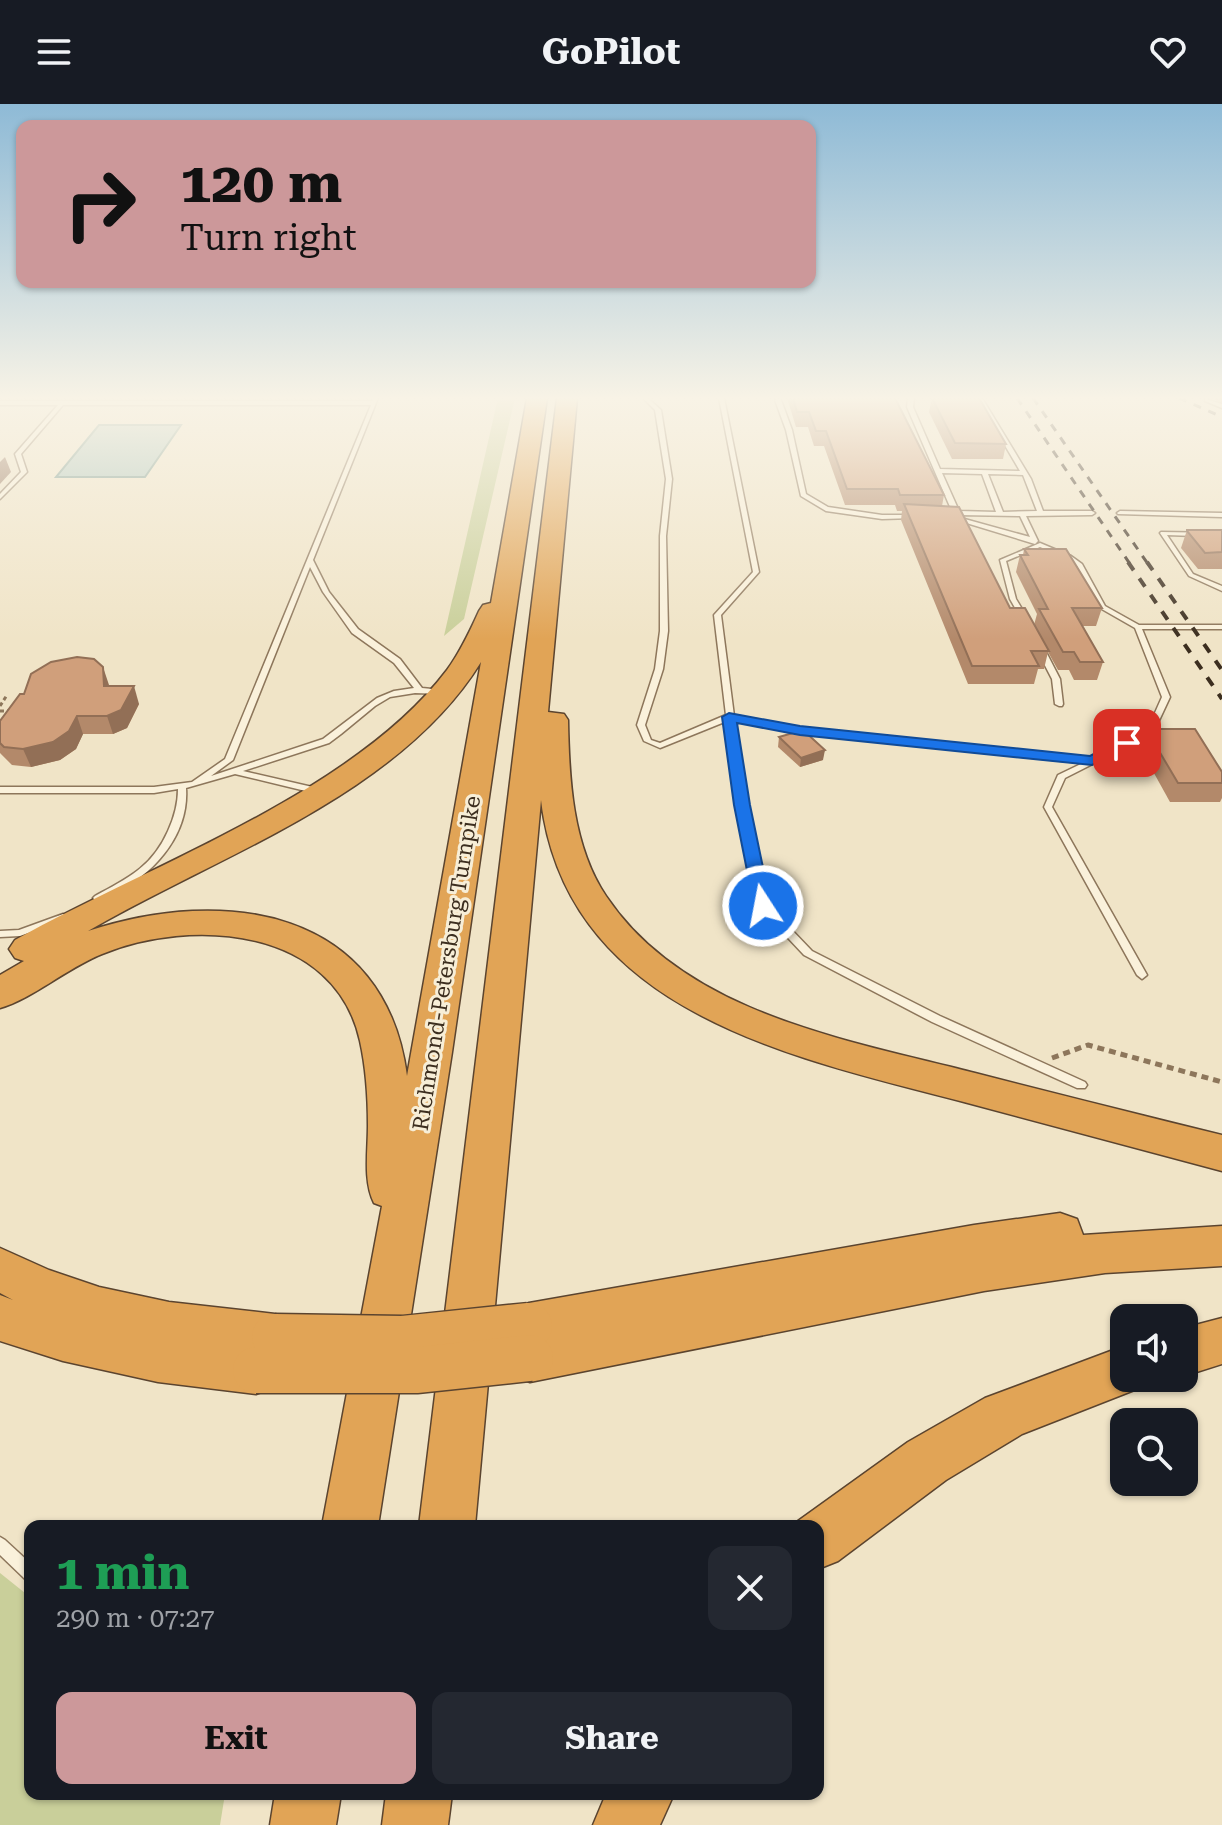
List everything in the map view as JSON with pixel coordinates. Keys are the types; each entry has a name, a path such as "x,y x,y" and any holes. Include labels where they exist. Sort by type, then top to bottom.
{"highway":[{"name":"Richmond-Petersburg Turnpike","path":"351,1520 437,1021 524,478"},
{"path":"448,1520 516,856 559,478"},
{"path":"0,967 54,933 320,791 383,748 480,638 512,556"},
{"path":"548,589 553,660 554,786 560,828 569,856 592,903 636,954 712,1005 787,1038 1222,1153"},
{"path":"0,994 41,968 100,940 152,927 190,923 262,929 314,948 344,970 366,1000 386,1079 389,1197 374,1363 351,1520"},
{"path":"0,1318 45,1335 137,1357 266,1354 418,1370 530,1342 974,1245 1112,1225 1222,1221"},
{"path":"530,1342 1105,1252 1222,1246"},
{"path":"0,1269 63,1299 121,1315 214,1332 266,1354"},
{"path":"1198,1348 1222,1341"},
{"path":"824,1537 927,1461 1004,1416 1110,1375"},
{"path":"303,1825 307,1800"},
{"path":"415,1825 418,1800"},
{"path":"626,1825 638,1800"}],"lane":[{"path":"0,497 18,478"},
{"path":"194,784 229,760 343,478"},
{"path":"669,478 663,536 664,631 659,669 641,725 648,741 660,746 729,717 800,731 1092,761"},
{"path":"737,478 756,572 717,615 742,805 763,906 808,953 936,1019 1081,1085"},
{"path":"799,478 803,495 826,509 882,517 927,517"},
{"path":"941,478 957,515 1069,557 1080,565 1102,607 1138,627 1222,627"},
{"path":"986,478 1000,513"},
{"path":"1026,478 1041,513"},
{"path":"943,517 1000,513 1092,513"},
{"path":"1120,513 1222,515"},
{"path":"1022,514 1037,543"},
{"path":"1221,590 1191,575 1163,533 1222,535"},
{"path":"1027,625 1013,599 1003,560 1037,543"},
{"path":"310,560 326,592 355,631 431,690"},
{"path":"1138,627 1166,697 1153,725 1061,777 1048,807 1142,975"},
{"path":"1034,639 1056,679 1059,704"},
{"path":"0,790 154,790 194,784 326,741 342,732 374,702 431,690"},
{"path":"234,771 320,791"},
{"path":"0,934 20,933 67,915 141,874 162,855 184,802 182,786"},
{"path":"0,1545 24,1568"}],"path":[{"path":"7,695 0,708 20,711"},
{"path":"1035,1064 1088,1045 1222,1082"}],"green space":[{"path":"480,478 496,478 464,619 444,636"},
{"path":"0,1573 24,1592 24,1800 224,1800 220,1825 0,1825"}],"building":[{"path":"843,478 936,478 944,495 900,495 898,489 847,489"},
{"path":"904,504 959,507 1010,608 1025,608 1049,651 1031,651 1039,666 972,666"},
{"path":"1187,530 1222,530 1222,552 1205,553"},
{"path":"1024,549 1066,549 1102,608 1072,608 1103,662 1080,662 1074,652 1063,652 1039,609 1048,609 1020,555 1028,555"},
{"path":"77,657 94,659 103,667 104,686 134,686 121,710 107,716 77,716 69,731 53,742 23,749 4,747 0,743 0,721 20,694 24,694 31,674 51,662"},
{"path":"1146,729 1195,729 1222,772 1222,783 1178,783"},
{"path":"803,730 825,750 801,758 779,737"}],"railway":[{"path":"1072,478 1130,564"},
{"path":"1089,478 1148,564"},
{"path":"1128,562 1222,699"},
{"path":"1147,562 1222,670"}],"route":[{"path":"763,906 742,805 729,717 800,731 1092,761 1127,743"}]}
